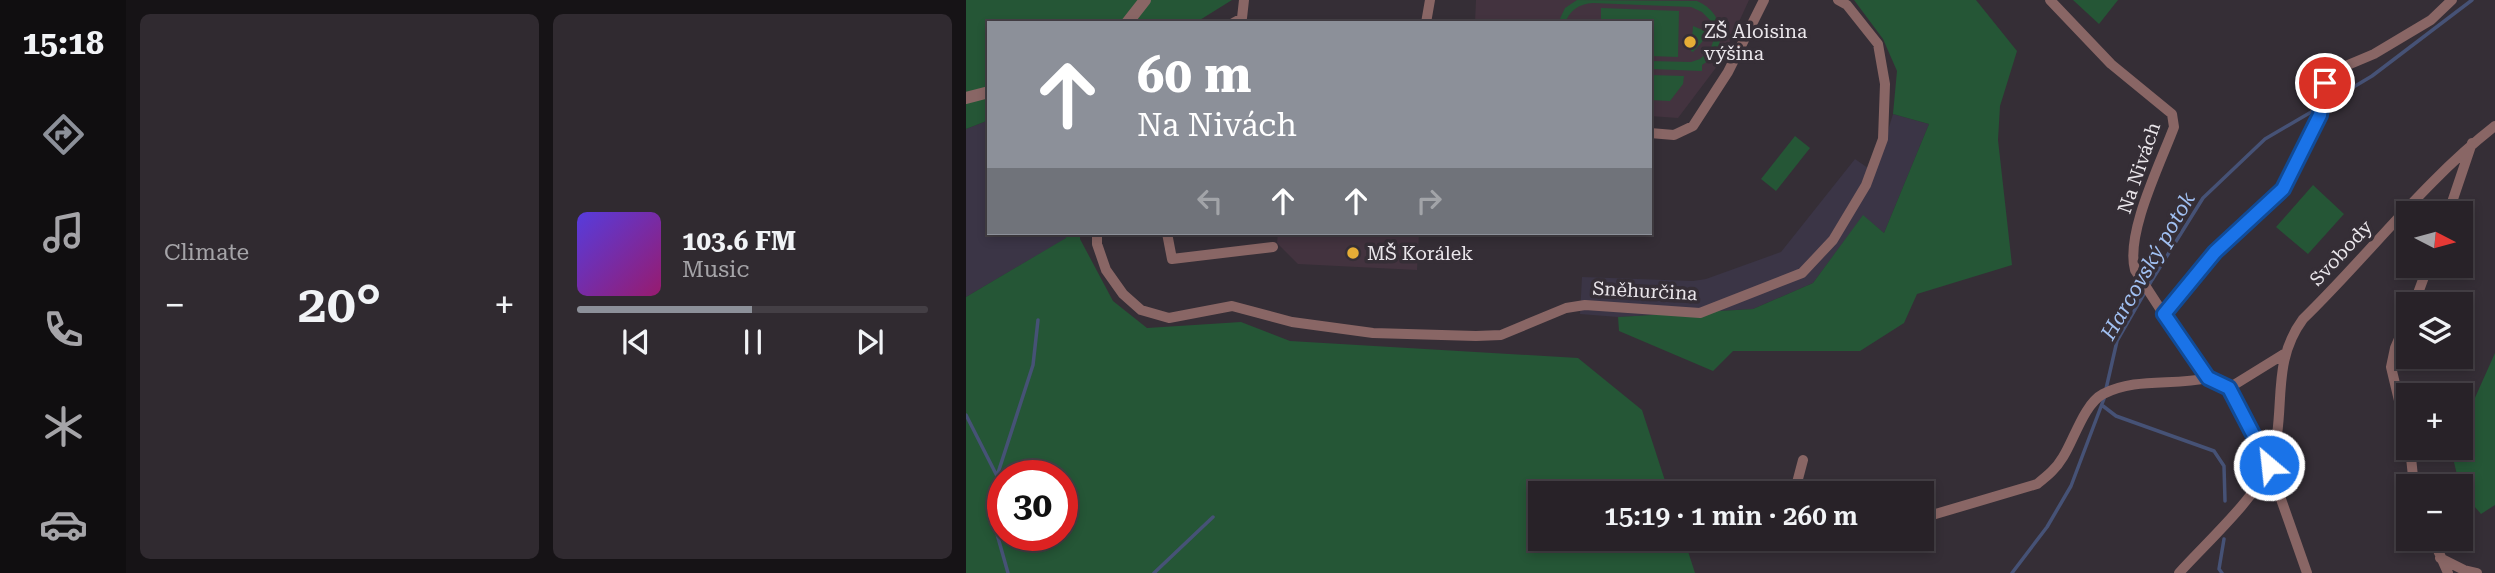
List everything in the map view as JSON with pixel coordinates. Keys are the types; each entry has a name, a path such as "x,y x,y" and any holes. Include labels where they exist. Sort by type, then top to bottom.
{"street":[{"path":"1130,21 1145,0"},
{"path":"1237,21 1242,18 1244,0"},
{"path":"1426,21 1430,0"},
{"path":"1652,133 1674,135 1693,125 1728,72 1764,0"},
{"name":"Sněhurčina","path":"1097,235 1097,244 1106,271 1123,294 1141,310 1169,318 1232,306 1292,322 1373,333 1476,336 1501,335 1566,308 1585,305 1700,313 1802,273 1833,240 1866,185 1883,139 1885,84 1878,44 1847,5 1838,0"},
{"name":"Na Nivách","path":"2050,0 2111,65 2172,114 2174,127 2135,234 2133,260 2135,270 2208,378"},
{"path":"2164,314 2215,252 2283,189 2320,115 2325,83 2336,71 2374,54 2431,20 2452,0"},
{"path":"969,94 987,92"},
{"name":"Svobody","path":"2269,465 2284,354 2293,332 2302,319 2441,173 2495,126"},
{"path":"2453,201 2472,144"},
{"path":"1167,235 1172,260 1273,247"},
{"path":"2396,346 2391,367 2396,388"},
{"path":"2229,388 2284,354"},
{"path":"1934,514 2037,484 2049,475 2063,458 2084,416 2099,396 2142,383 2190,382 2208,378 2229,388 2269,465 2307,573"},
{"path":"1797,481 1803,460"},
{"path":"2179,573 2248,498 2269,465"},
{"path":"2437,551 2448,573"},
{"path":"2440,558 2464,570 2477,573"}],"shaded area":[{"name":"ZŠ Aloisina výšina","path":"1476,0 1749,0 1721,61 1678,118 1652,116 1652,21 1475,21"},
{"path":"1893,114 1929,124 1884,233 1863,216 1813,283 1753,309 1618,317 1580,314 1582,277 1693,281 1706,279 1781,252 1855,159 1875,173"},
{"path":"987,121 987,235 1067,235 1067,238 966,297 966,129"},
{"name":"MŠ Korálek","path":"1278,235 1419,235 1417,270 1298,264 1277,243"}],"green space":[{"path":"966,0 1232,0 1198,21 987,21 987,121 966,129"},
{"path":"1577,0 1697,1 1714,14 1718,22 1720,41 1711,58 1702,65 1702,71 1652,69 1652,61 1691,62 1700,59 1710,50 1714,39 1711,21 1702,12 1691,7 1593,3 1579,6 1566,21 1559,21 1565,8"},
{"path":"1854,0 1976,0 2017,51 2000,106 1998,140 2012,265 1917,294 1904,323 1860,351 1733,351 1713,371 1619,331 1618,317 1753,309 1813,283 1863,215 1884,233 1929,124 1893,114 1897,71 1883,39"},
{"path":"2073,0 2118,0 2099,24"},
{"path":"1601,8 1679,11 1678,57 1652,56 1652,21 1601,21"},
{"path":"1693,26 1710,33 1693,52 1691,51"},
{"path":"1652,75 1684,76 1683,84 1670,101 1652,100"},
{"path":"1795,136 1810,148 1776,191 1761,179"},
{"path":"2313,185 2344,214 2308,254 2276,227"},
{"path":"1067,235 1080,235 1113,301 1147,328 1241,322 1290,341 1578,358 1642,410 1665,481 1528,481 1528,551 1688,551 1695,573 966,573 966,297 1066,238"},
{"path":"2495,353 2495,505 2481,514 2473,505 2473,474 2457,474 2453,460 2473,460 2473,402"}],"waterway":[{"name":"Harcovský potok","path":"2325,104 2372,76 2472,0"},
{"name":"Harcovský potok","path":"2106,389 2117,341 2203,198 2265,139 2318,108"},
{"path":"1002,460 1033,365 1038,320"},
{"name":"Harcovský potok","path":"2012,573 2047,527 2071,486 2105,396"},
{"path":"2103,406 2116,416 2214,451 2224,466 2225,501"},
{"path":"966,415 997,476 997,534 1008,573"},
{"path":"1154,573 1213,517"},
{"path":"2222,573 2219,569 2224,539"}],"place":[{"name":"ZŠ Aloisina výšina","path":"1690,42"},
{"name":"MŠ Korálek","path":"1353,253"}],"route":[{"path":"2269,465 2229,388 2208,378 2164,314 2215,252 2283,189 2320,115 2325,83"}]}
